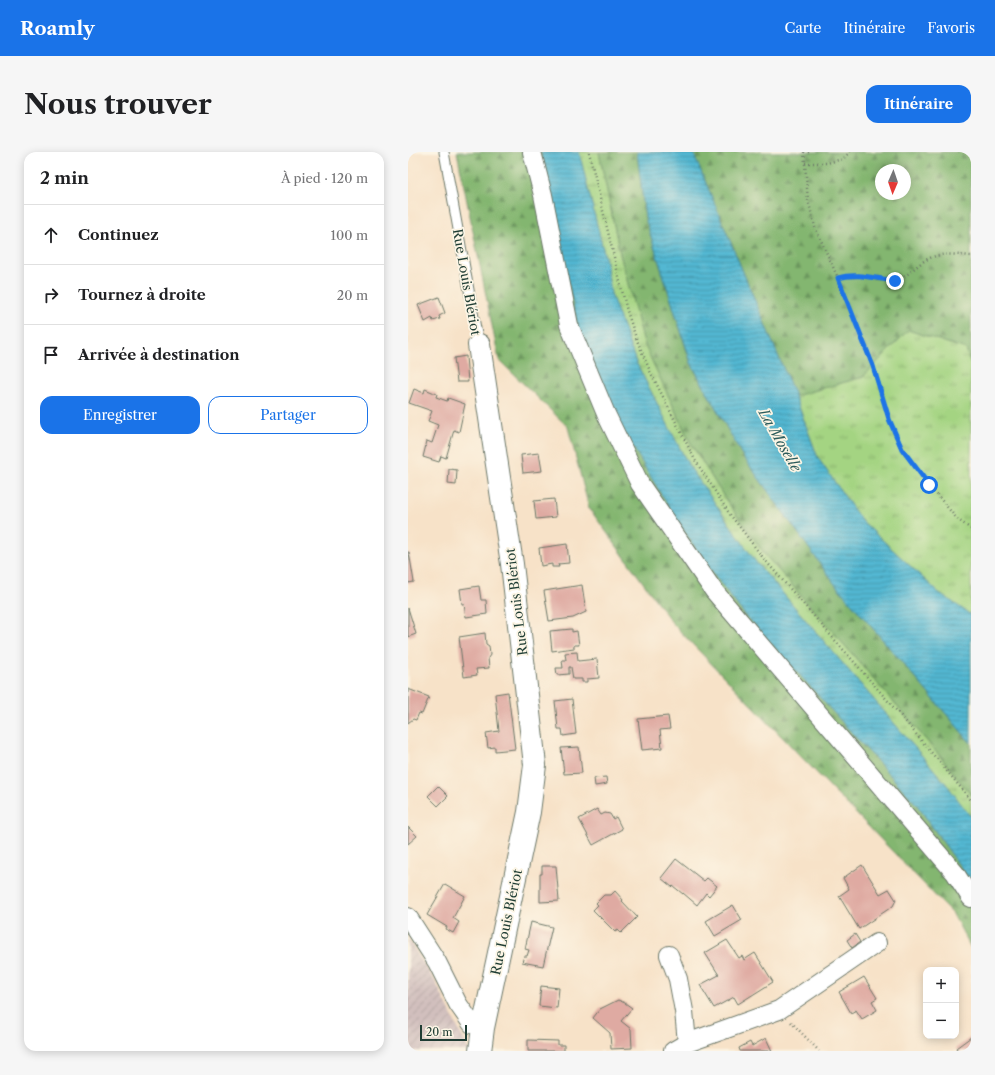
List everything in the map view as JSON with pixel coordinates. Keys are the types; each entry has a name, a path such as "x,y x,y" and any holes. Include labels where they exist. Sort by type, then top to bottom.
{"street":[{"path":"532,152 543,195 569,325 606,414 640,484 714,591 955,873 971,898"},
{"name":"Rue Louis Blériot","path":"478,345 512,564 535,766 529,812 483,1028 480,1051"},
{"path":"408,917 437,962 458,1004 472,1024 483,1028"},
{"path":"668,955 678,978 684,1011 680,1047 779,1010 877,943"}],"lane":[{"name":"Rue Louis Blériot","path":"444,152 478,345"}],"path":[{"path":"589,152 620,285 636,338 650,371 695,460 729,513 764,559 896,710 971,800"},
{"path":"810,152 804,152 808,200 815,227 838,278 873,366 889,419 902,449 957,519 971,529"},
{"path":"805,163 827,163 843,159 850,152"},
{"path":"838,278 847,275 860,275 895,281 904,277 920,263 930,257 944,253 971,256"},
{"path":"779,1010 819,1051"}],"shaded area":[{"path":"408,939 435,981 469,1051 408,1051"}],"green space":[{"path":"457,152 541,152 673,514 704,561 740,609 917,805 971,882 971,948 953,914 673,624 589,508 568,427 499,360"},
{"path":"579,152 599,152 620,254 645,346 690,442 726,500 767,557 939,755 971,795 971,819 947,785 756,562 689,466 636,362 611,294 606,261"},
{"path":"599,152 637,152 645,218 691,364 742,455 834,583 971,743 971,795 939,755 767,557 726,500 690,442 645,346 620,254"},
{"path":"693,152 971,152 971,364 966,349 908,330 863,377 795,396"},
{"path":"908,330 966,349 971,364 971,615 938,592 861,520 818,458 795,396 863,377"}],"water":[{"path":"541,152 579,152 606,261 611,294 636,362 689,466 756,562 947,785 971,817 971,882 917,805 740,609 704,561 673,514 618,422 578,328"},
{"name":"La Moselle","path":"637,152 693,152 795,396 818,458 861,520 938,592 971,615 971,743 834,583 742,455 691,363 645,218"}],"building":[{"path":"439,297 445,313 439,316 440,319 433,321 432,318 425,322 418,305"},
{"path":"466,356 468,382 457,382 454,358"},
{"path":"414,389 424,393 425,389 437,394 436,397 447,401 448,398 465,404 459,432 454,430 446,458 441,456 439,462 423,457 427,441 432,443 438,425 428,421 432,411 409,403"},
{"path":"539,453 542,471 523,473 521,455"},
{"path":"449,469 457,470 456,485 448,484"},
{"path":"554,499 556,517 536,519 534,501"},
{"path":"567,544 569,563 558,564 559,567 552,567 552,564 541,566 539,548"},
{"path":"408,552 414,582 408,583"},
{"path":"582,585 586,612 573,618 549,621 544,591"},
{"path":"479,586 481,600 486,600 487,614 466,617 460,589"},
{"path":"408,608 416,634 408,637"},
{"path":"572,629 572,632 577,631 579,645 574,645 574,648 552,651 550,631"},
{"path":"485,633 486,644 489,646 489,668 476,669 477,675 464,677 459,637"},
{"path":"577,652 578,661 597,659 599,678 587,679 587,682 582,682 582,679 573,679 571,667 569,667 569,674 557,675 556,668 563,668 562,660 566,660 565,653"},
{"path":"408,689 429,697 422,714 419,713 416,720 413,719 408,723"},
{"path":"508,692 515,749 495,751 495,747 488,748 486,733 499,731 495,694"},
{"path":"572,699 576,734 563,736 562,729 558,729 555,701"},
{"path":"668,716 670,729 660,730 662,748 642,750 638,719"},
{"path":"579,747 582,773 564,774 561,748"},
{"path":"606,777 607,784 595,786 594,778"},
{"path":"438,786 448,796 438,806 428,796"},
{"path":"597,809 601,815 605,813 610,814 613,819 616,817 622,829 593,845 579,819"},
{"path":"408,827 417,836 408,844"},
{"path":"676,859 704,881 707,878 717,886 709,896 706,893 697,905 683,893 673,886 672,887 661,878"},
{"path":"862,865 880,894 889,889 896,900 893,906 859,929 839,896 849,889 843,878"},
{"path":"542,866 556,866 559,901 540,902 540,874 542,874"},
{"path":"445,884 465,896 453,918 459,922 453,933 446,929 447,927 427,915"},
{"path":"615,891 637,917 621,933 618,930 615,932 593,910 598,905 596,903 604,895 611,895"},
{"path":"733,905 742,920 715,936 706,921"},
{"path":"531,922 552,927 543,966 522,962 524,956 527,956 529,950 525,949"},
{"path":"855,934 860,942 852,948 847,940"},
{"path":"727,940 739,958 742,956 744,960 755,953 773,982 738,1004 734,997 714,1008 700,985 719,975 705,953"},
{"path":"864,977 877,998 872,1001 877,1010 862,1019 856,1010 851,1013 839,992"},
{"path":"541,986 559,988 557,1008 539,1006"},
{"path":"618,1000 632,1008 621,1021 631,1029 632,1048 611,1049 610,1033 593,1018 600,1009"},
{"path":"971,1037 971,1051 958,1051 956,1048"},
{"path":"766,1038 772,1051 740,1051 739,1048 750,1042 752,1046"},
{"path":"528,1040 558,1041 558,1045 564,1045 564,1051 528,1051"}],"route":[{"path":"895,281 876,279 860,275 847,275 838,278 873,366 889,419 902,449 929,485"}]}
